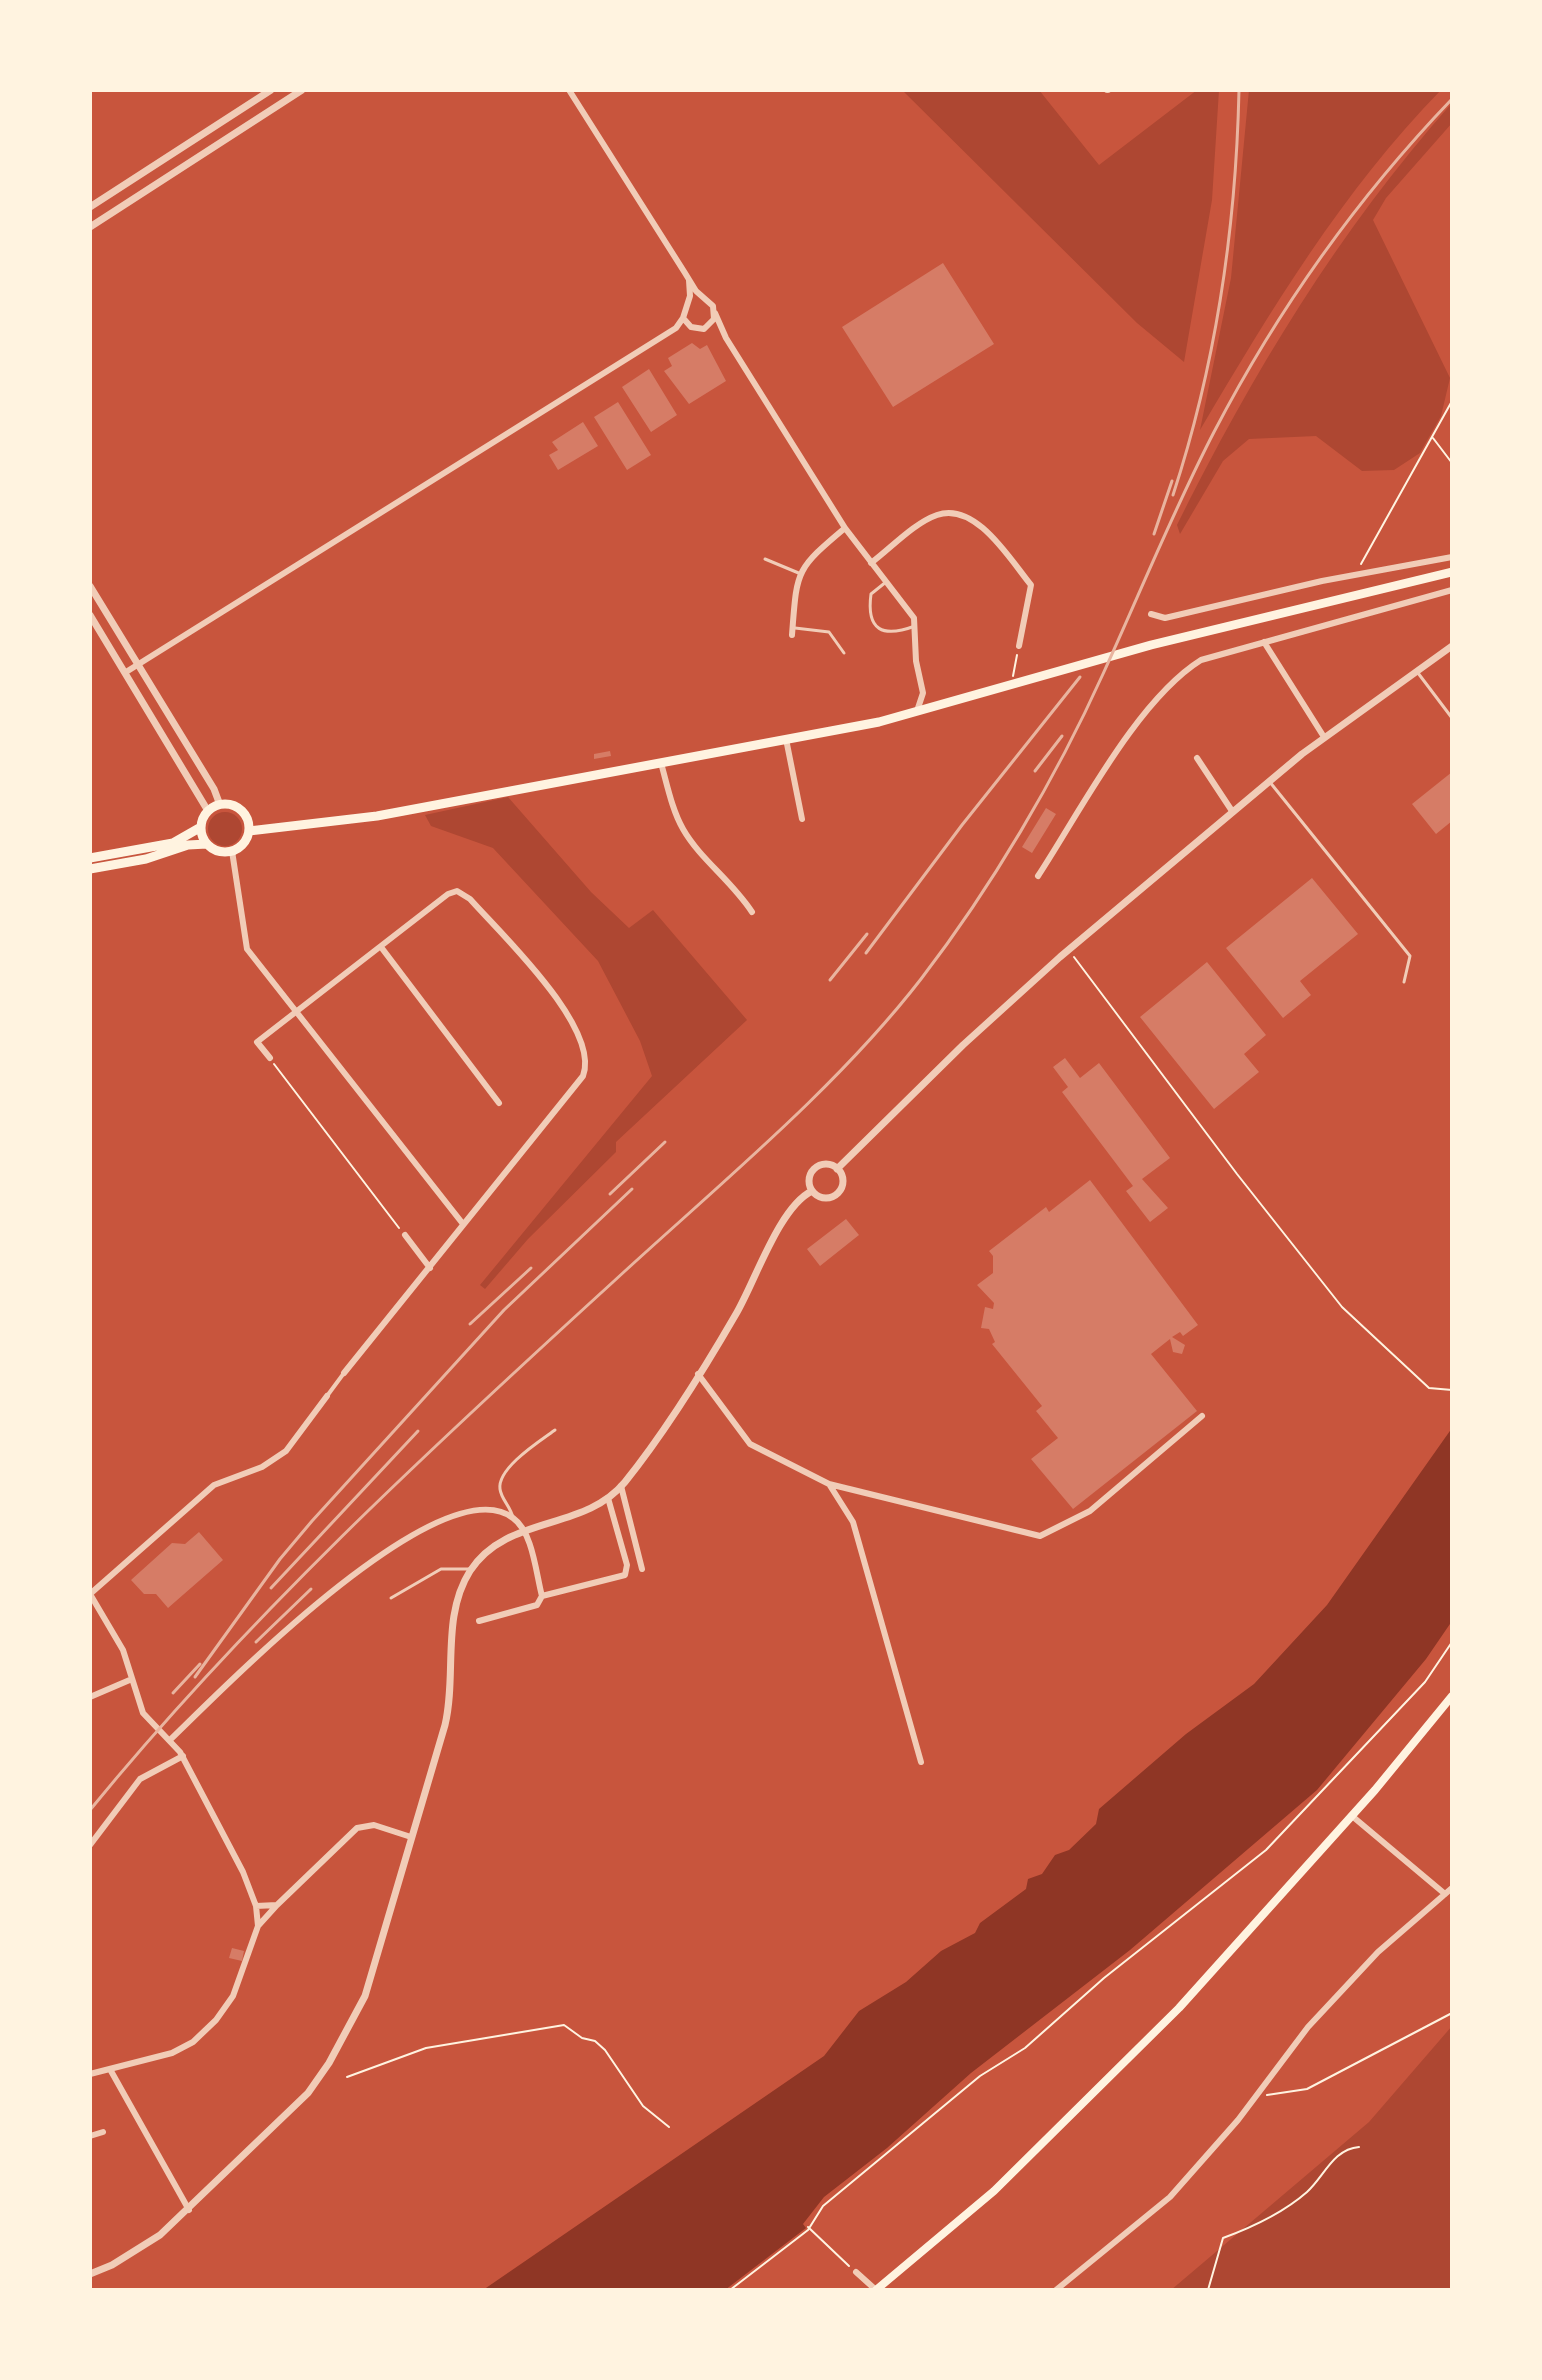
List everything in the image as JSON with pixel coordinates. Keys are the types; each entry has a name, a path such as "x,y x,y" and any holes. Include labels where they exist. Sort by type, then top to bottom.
{"main road":[{"path":"249,831 377,816 914,713 1120,653 1452,572"},
{"path":"90,858 173,843 201,827 208,811 220,805 239,808 249,821 247,839 232,851 222,852 207,844 188,845 146,859 90,869"},
{"path":"201,827 207,844"},
{"path":"876,2290 994,2191 1214,1972 1352,1816 1452,1696"}],"street":[{"path":"90,207 271,90"},
{"path":"90,227 302,90"},
{"path":"569,90 689,280 712,303 726,338 845,528 912,615 916,661 923,693 914,713"},
{"path":"676,328 688,301 689,280"},
{"path":"688,301 703,297"},
{"path":"701,329 712,322 715,313"},
{"path":"683,318 688,325"},
{"path":"126,672 676,328 688,325 717,332 726,338"},
{"path":"871,563 933,517 945,513 970,520 990,536 1031,585 1019,646"},
{"path":"792,631 796,585 809,557 845,528"},
{"path":"1151,614 1165,618 1452,557"},
{"path":"90,586 140,664 214,789 220,805"},
{"path":"1038,876 1083,802 1157,698 1182,672 1201,660 1452,590"},
{"path":"90,615 208,811"},
{"path":"1264,642 1324,737"},
{"path":"837,1169 963,1045 1068,950 1324,737 1452,646"},
{"path":"923,693 941,706"},
{"path":"786,739 802,819"},
{"path":"1197,758 1232,811"},
{"path":"661,763 681,827 697,849 733,884 752,912"},
{"path":"232,851 247,949 463,1224"},
{"path":"90,2074 172,2053 193,2042 216,2020 246,1967 258,1926 256,1906 243,1872 183,1756 143,1713 123,1650 90,1594 214,1485 262,1467 286,1451 344,1373 583,1076 587,1065 586,1053 562,1004 470,899 457,891 448,894 257,1042 270,1058"},
{"path":"381,947 499,1103"},
{"path":"827,1164 837,1169 842,1185 836,1194 821,1197 812,1191 810,1176 816,1167 827,1164"},
{"path":"90,2274 151,2242 189,2210 308,2093 329,2063 365,1996 449,1708 455,1606 472,1569 504,1538 590,1510 621,1486 737,1313 779,1231 803,1196 812,1191"},
{"path":"405,1235 430,1268"},
{"path":"698,1374 750,1444 829,1484 1040,1536 1090,1511 1202,1416"},
{"path":"829,1484 858,1535 921,1762"},
{"path":"621,1486 642,1569"},
{"path":"542,1596 625,1575 627,1565 608,1498"},
{"path":"170,1740 275,1637 392,1548 452,1515 493,1509 513,1518 524,1529 542,1596 537,1605 479,1621"},
{"path":"90,1697 132,1679"},
{"path":"90,1845 140,1779 183,1756"},
{"path":"1352,1816 1445,1894"},
{"path":"258,1926 357,1828 374,1825 411,1837"},
{"path":"1056,2290 1170,2197 1308,2027 1348,1984 1452,1888"},
{"path":"256,1906 277,1905"},
{"path":"111,2071 189,2210"},
{"path":"90,2136 103,2132"},
{"path":"856,2272 876,2290"}],"lane":[{"path":"765,559 801,574"},
{"path":"886,582 871,594 869,615 873,624 884,632 897,633 915,626"},
{"path":"792,631 829,632 844,653"},
{"path":"1416,670 1452,718"},
{"path":"1269,781 1410,956 1404,982"},
{"path":"513,1518 500,1493 501,1477 526,1450 555,1430"},
{"path":"391,1598 441,1569 472,1569"}],"path":[{"path":"1355,576 1452,401"},
{"path":"1432,436 1452,463"},
{"path":"1011,685 1019,646"},
{"path":"1068,950 1342,1307 1429,1388 1436,1392 1452,1390"},
{"path":"270,1058 405,1235"},
{"path":"730,2290 808,2227 823,2206 980,2076 1025,2048 1104,1978 1289,1829 1425,1682 1452,1642"},
{"path":"1254,2097 1307,2089 1452,2013"},
{"path":"347,2077 426,2048 564,2025 582,2038 595,2041 605,2050 643,2106 669,2127"},
{"path":"1208,2290 1223,2238 1270,2217 1309,2191 1326,2167 1349,2147 1359,2147"},
{"path":"808,2227 856,2272"}],"shaded area":[{"path":"902,90 1039,90 1099,165 1197,90 1219,90 1212,200 1184,362 1137,323"},
{"path":"1249,90 1441,90 1372,168 1310,252 1200,430 1231,278"},
{"path":"1452,103 1452,123 1386,198 1373,220 1450,378 1441,416 1420,453 1394,470 1362,471 1316,436 1249,439 1223,461 1180,534 1177,525 1206,469 1300,305 1372,201"},
{"path":"508,797 591,892 629,928 653,910 747,1020 616,1142 616,1152 528,1239 485,1289 480,1285 652,1076 640,1041 598,961 493,848 431,826 425,815"},
{"path":"225,812 237,817 242,829 237,841 225,846 213,841 208,829 213,817"},
{"path":"1452,1428 1452,1621 1426,1659 1317,1790 1130,1950 971,2073 887,2148 824,2197 803,2224 806,2228 725,2290 483,2290 824,2056 859,2011 906,1982 941,1951 975,1933 980,1923 1026,1889 1028,1879 1042,1874 1055,1855 1069,1850 1096,1824 1099,1809 1186,1734 1254,1684 1327,1605"},
{"path":"1452,2026 1452,2290 1171,2290 1369,2122"}],"building":[{"path":"943,263 994,344 893,407 842,327"},
{"path":"692,343 700,349 707,345 726,381 689,404 664,371 672,366 668,358"},
{"path":"649,369 677,415 651,432 622,387"},
{"path":"618,402 651,455 627,470 594,417"},
{"path":"583,422 598,446 558,470 549,455 558,450 552,442"},
{"path":"610,751 611,756 594,759 594,754"},
{"path":"1452,772 1452,821 1436,834 1412,804"},
{"path":"1046,808 1056,814 1032,853 1022,847"},
{"path":"1312,878 1358,934 1300,981 1311,995 1283,1018 1226,948"},
{"path":"1207,962 1266,1035 1244,1054 1259,1072 1214,1109 1140,1017"},
{"path":"1065,1058 1080,1078 1099,1063 1170,1158 1142,1179 1168,1208 1150,1222 1126,1191 1133,1186 1062,1092 1068,1087 1053,1067"},
{"path":"1090,1180 1198,1325 1183,1336 1180,1332 1172,1337 1185,1345 1182,1354 1173,1352 1170,1339 1151,1354 1197,1411 1073,1509 1031,1459 1058,1438 1036,1411 1042,1406 992,1344 995,1342 989,1329 981,1328 985,1307 993,1309 994,1303 977,1285 993,1273 993,1256 989,1251 1046,1207 1049,1212"},
{"path":"846,1219 859,1235 820,1266 807,1249"},
{"path":"199,1532 223,1560 168,1608 156,1594 144,1594 131,1580 172,1543 185,1544"},
{"path":"232,1948 244,1951 242,1961 229,1958"}],"railway":[{"path":"1173,495 1201,396 1221,295 1233,193 1239,90"},
{"path":"90,1810 150,1739 276,1602 409,1471 813,1098 888,1020 921,979 997,870 1065,753 1199,462 1238,387 1321,257 1384,175 1452,99"},
{"path":"1154,534 1172,481"},
{"path":"866,953 962,825 1080,677"},
{"path":"1035,771 1062,736"},
{"path":"830,980 867,934"},
{"path":"610,1194 665,1142"},
{"path":"195,1677 280,1559 312,1521 504,1310 632,1189"},
{"path":"470,1324 531,1268"},
{"path":"271,1588 418,1431"},
{"path":"256,1642 311,1589"},
{"path":"173,1693 200,1664"}]}
